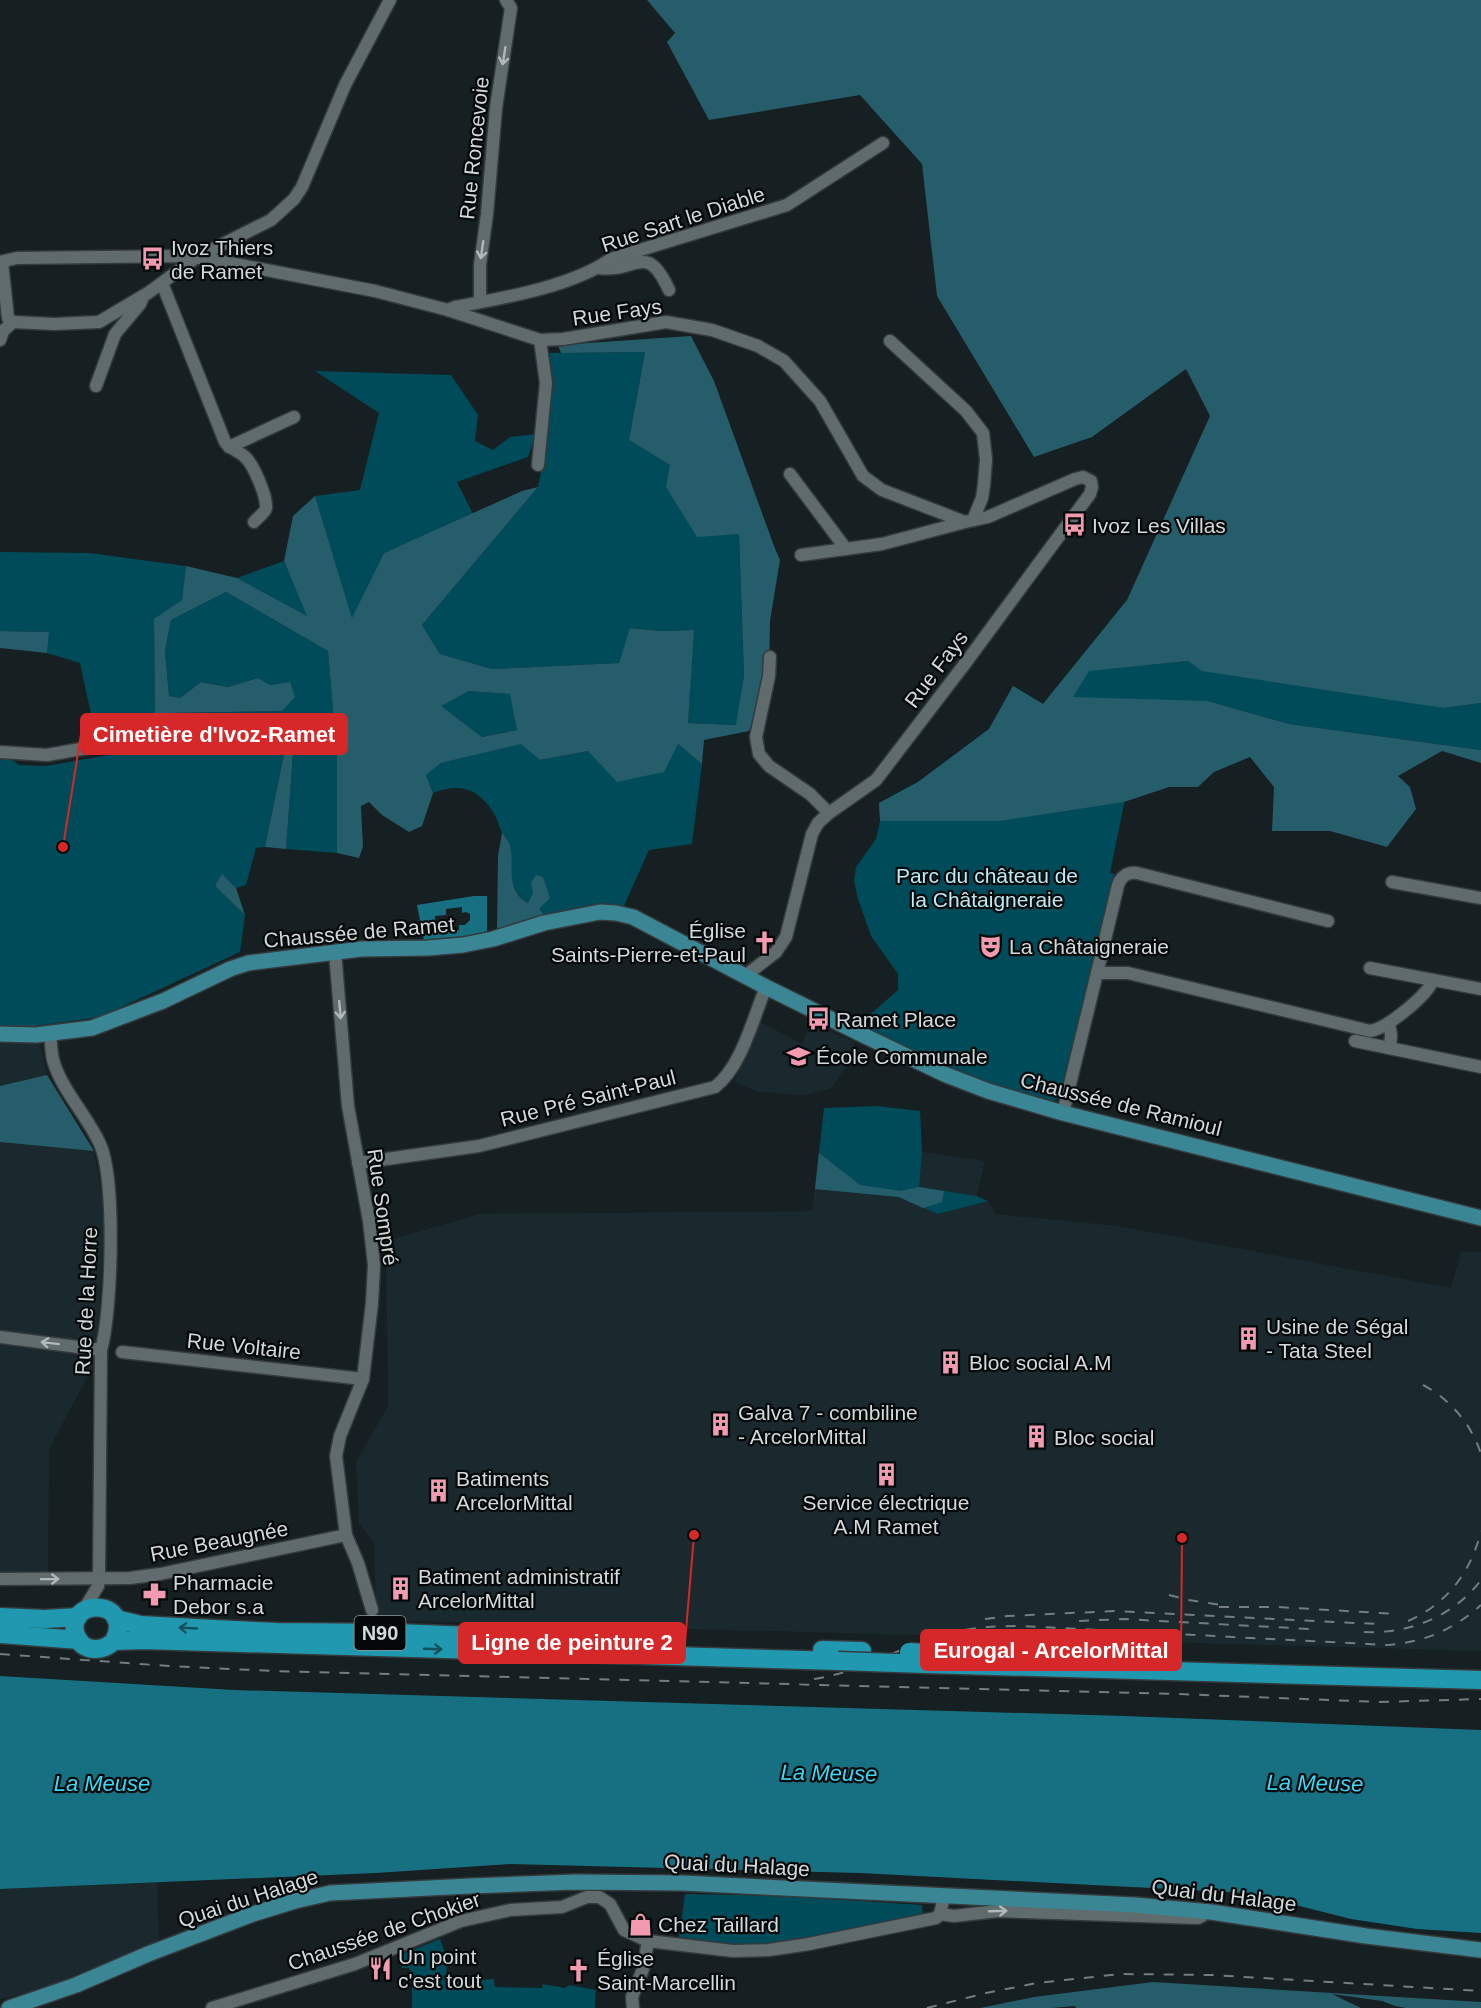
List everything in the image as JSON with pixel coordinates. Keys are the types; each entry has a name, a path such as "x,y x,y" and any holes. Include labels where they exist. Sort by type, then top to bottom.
{"highway":[{"path":"0,1617 45,1619 80,1614 89,1607 97,1606 112,1615 118,1626 114,1641 96,1650 83,1645 75,1629 80,1614"},
{"name":"N90","path":"112,1615 141,1625 277,1632 397,1633 862,1651 1481,1669"},
{"path":"0,1634 79,1640"},
{"name":"N90","path":"114,1641 1481,1680"}],"main road":[{"name":"Chaussée de Ramet","path":"0,1034 36,1035 79,1030 104,1024 163,1001 230,969 248,963 378,948 434,948 463,945 560,920 609,912 633,917 745,976"},
{"path":"745,976 766,987"},
{"name":"Chaussée de Ramioul","path":"766,987 944,1074 988,1091 1063,1113 1481,1218"},
{"name":"Quai du Halage","path":"16,2007 253,1914 330,1893 366,1890 586,1882 682,1883 1135,1905 1211,1912 1366,1936 1481,1950"}],"street":[{"path":"1,262 8,318 13,322 54,324 99,322 143,296 197,257 271,220 294,199 302,187 345,85 390,0"},
{"name":"Rue Roncevoie","path":"480,302 480,265 496,108 511,8 506,0"},
{"name":"Rue Sart le Diable","path":"448,310 556,284 598,268 611,259 787,205 883,143"},
{"name":"Rue Fays","path":"1,262 17,258 197,257 375,291 448,310 540,340 563,339 666,322 712,330 758,346 784,361 820,401 863,476 882,490 969,521 988,517 1075,479 1083,477 1091,481 1090,494 876,780 818,823 812,834 786,937 776,952 745,976"},
{"path":"598,268 605,269 642,261 654,264 669,290"},
{"path":"162,283 225,442 229,447 245,456 260,482 266,508 254,522"},
{"path":"96,386 115,334 140,304 143,296"},
{"path":"0,339 3,331 13,322"},
{"path":"538,465 546,383 540,340"},
{"path":"801,555 882,544 969,521 982,498 986,459 983,433 966,411 890,341"},
{"path":"229,447 294,417"},
{"path":"790,474 846,549"},
{"path":"770,657 769,676 756,737 759,754 769,766 810,794 829,813"},
{"path":"0,752 47,755 126,741"},
{"path":"1063,1113 1118,885 1123,877 1129,873 1137,873 1328,921"},
{"path":"1392,882 1481,898"},
{"name":"Rue Sompré","path":"335,952 348,1106 369,1221 374,1265 363,1378 340,1436 336,1456 346,1535 358,1563 372,1610"},
{"path":"1371,968 1481,989"},
{"path":"1097,973 1128,973 1364,1031 1380,1029 1389,1023 1425,993 1433,980"},
{"name":"Rue Pré Saint-Paul","path":"358,1162 479,1146 715,1087 725,1079 735,1064 766,987"},
{"path":"1389,1023 1390,1048"},
{"name":"Rue de la Horre","path":"50,1032 56,1070 101,1145 110,1197 108,1289 105,1334 101,1350 99,1582"},
{"path":"1355,1041 1481,1067"},
{"path":"0,1337 101,1350"},
{"name":"Rue Voltaire","path":"122,1352 363,1378"},
{"name":"Rue Beaugnée","path":"0,1579 99,1582 160,1574 346,1535"},
{"path":"80,1614 99,1582"},
{"path":"99,1582 112,1615"},
{"path":"940,1914 944,1896"},
{"name":"Chaussée de Chokier","path":"212,2008 355,1964 461,1921 510,1910 562,1907 586,1897 599,1897 610,1904 624,1930 648,1941 733,1951 769,1950 809,1944 936,1918 940,1914 954,1916 998,1911 1198,1918 1211,1912"},
{"path":"633,2008 632,1996 643,1969 648,1941"}],"shaded area":[{"path":"647,0 1481,0 1481,703 1443,708 1202,671 1188,661 1089,671 1073,697 1208,701 1289,724 1481,750 1481,763 1442,751 1398,776 1410,787 1416,809 1387,847 1330,831 1272,831 1274,787 1250,757 1214,772 1198,787 1169,787 1124,802 1000,821 880,821 879,803 918,782 989,729 1013,686 1043,704 1127,600 1210,416 1186,369 1092,437 1034,457 937,296 922,164 860,95 709,120 667,42 675,33"},
{"path":"691,336 714,381 780,560 770,621 769,676 749,731 704,740 702,764 678,744 664,772 617,782 588,751 540,760 521,744 441,763 426,775 433,793 422,826 409,832 382,815 369,802 361,806 363,847 359,858 337,853 337,758 328,651 226,592 171,620 165,651 169,696 180,698 201,682 228,687 258,678 270,685 290,682 295,697 282,711 171,713 172,733 93,747 93,734 155,726 154,619 182,600 186,566 237,578 307,616 284,561 293,516 315,496 352,618 384,553 522,491 538,487 422,625 440,654 492,669 619,663 630,628 662,631 694,630 688,723 736,725 744,675 739,534 697,537 666,487 670,465 629,440 645,352 561,353 558,345","holes":["469,691 510,694 517,730 482,737 441,706"]},
{"path":"0,631 49,632 47,653 0,648"},
{"path":"285,749 293,754 286,849 265,847"},
{"path":"502,833 510,845 512,877 516,891 528,903 533,893 531,883 536,875 543,877 550,898 539,909 545,916 499,931 497,930 498,856"},
{"path":"222,874 236,888 245,915 215,886"},
{"name":"École Communale","path":"761,1022 802,1044 810,1024 855,1042 845,1068 832,1088 804,1095 758,1092 734,1081"},
{"path":"36,1026 47,1075 94,1151 105,1216 96,1361 49,1449 48,1585 0,1585 0,1028"},
{"path":"47,1075 94,1151 0,1142 0,1086"},
{"path":"877,1106 920,1111 922,1152 985,1161 977,1195 988,1201 996,1214 1118,1226 1451,1288 1461,1252 1481,1252 1481,1651 376,1620 374,1543 359,1523 356,1462 388,1406 386,1241 480,1214 812,1211 824,1108"},
{"path":"819,1153 860,1185 901,1191 919,1187 944,1191 942,1202 923,1208 899,1197 815,1189"},
{"path":"157,1882 159,1943 35,1991 0,1999 0,1889"},
{"path":"1153,1982 1481,2002 1481,2008 1406,2008 1382,2001 1332,1994 1361,2008 1076,2008 1075,2006 980,2008 1034,1997"}],"green space":[{"path":"645,352 629,440 670,465 739,534 744,675 737,725 688,723 693,630 662,631 631,628 619,663 492,669 440,654 422,625 538,487 548,435 550,353"},
{"path":"315,371 451,375 478,415 475,441 493,450 510,437 536,434 528,457 457,482 473,514 384,553 352,619 315,496 360,490 379,413"},
{"path":"0,552 90,553 186,566 182,600 154,620 155,726 93,734 80,663 47,653 48,632 0,631"},
{"path":"284,561 308,617 237,578"},
{"path":"226,592 328,651 337,758 337,853 286,849 293,754 285,749 265,847 256,848 246,885 236,888 222,875 215,886 245,915 240,952 100,1017 36,1026 0,1028 0,758 11,759 19,765 46,766 125,752 124,744 138,744 139,739 172,733 171,713 282,711 290,682 270,685 258,678 228,687 201,682 180,698 169,696 165,651 171,620"},
{"name":"Parc du château de la Châtaigneraie","path":"1127,600 1147,665 1189,661 1443,708 1481,703 1481,750 1289,724 1208,701 1133,760 1110,873 1115,874 1064,1092 1056,1100 1044,1103 978,1082 856,1027 898,990 898,974 871,936 854,881 856,867 876,839 880,821 879,803 918,782 989,729 1013,686 1043,704"},
{"path":"469,691 511,694 517,730 482,737 440,706"},
{"path":"522,743 540,760 588,751 678,744 702,764 692,844 649,850 624,906 599,906 545,916 538,909 533,893 528,903 515,889 511,872 510,844 489,806 476,794 461,788 433,793 426,775 441,763"},
{"path":"877,1106 920,1111 922,1152 919,1187 976,1196 988,1201 938,1214 899,1197 815,1189 824,1108"},
{"path":"685,1894 783,1896 922,1905 923,1916 770,1947 678,1943"},
{"path":"440,1939 447,1958 446,1982 494,1979 495,1987 542,1988 543,1984 565,1988 569,1985 596,1990 595,2008 412,2008 412,1976 409,1968 402,1968 399,1955"}],"water":[{"path":"487,896 487,934 424,941 417,905","holes":["462,907 462,913 470,914 470,920 465,925 459,925 459,930 436,932 435,916 446,915 446,909"]},
{"name":"La Meuse","path":"0,1676 234,1690 1124,1716 1481,1730 1481,1933 1417,1929 1351,1919 1248,1893 860,1873 510,1864 376,1873 0,1889"}],"railway":[{"path":"1423,1385 1451,1405 1459,1414 1472,1433 1481,1454"},
{"path":"1408,1621 1434,1606 1455,1585 1471,1560 1481,1531"},
{"path":"1364,1632 1397,1630 1429,1621 1457,1604 1481,1580"},
{"path":"1169,1595 1228,1606"},
{"path":"814,1679 860,1667 933,1638 977,1628 1021,1626 1387,1645 1414,1641 1438,1633 1460,1621 1481,1605"},
{"path":"1219,1607 1277,1607 1397,1614"},
{"path":"985,1619 1115,1611 1377,1624"},
{"path":"1079,1621 1123,1619 1310,1629"},
{"path":"0,1654 273,1671 1178,1694 1379,1702 1481,1699"},
{"path":"927,2008 1037,1983 1121,1974 1212,1975 1481,1991"}],"place":[{"name":"Ivoz Thiers de Ramet","path":"153,259"},
{"name":"Ivoz Les Villas","path":"1074,525"},
{"name":"Cimetière d'Ivoz-Ramet","path":"63,847"},
{"name":"Église Saints-Pierre-et-Paul","path":"764,942"},
{"name":"La Châtaigneraie","path":"991,946"},
{"name":"Ramet Place","path":"818,1019"},
{"name":"École Communale","path":"798,1056"},
{"name":"Usine de Ségal - Tata Steel","path":"1248,1338"},
{"name":"Bloc social A.M","path":"951,1362"},
{"name":"Galva 7 - combiline - ArcelorMittal","path":"720,1424"},
{"name":"Bloc social","path":"1036,1437"},
{"name":"Service électrique A.M Ramet","path":"886,1474"},
{"name":"Batiments ArcelorMittal","path":"438,1490"},
{"name":"Ligne de peinture 2","path":"694,1535"},
{"name":"Eurogal - ArcelorMittal","path":"1182,1538"},
{"name":"Batiment administratif ArcelorMittal","path":"400,1588"},
{"name":"Pharmacie Debor s.a","path":"155,1594"},
{"name":"Chez Taillard","path":"640,1924"},
{"name":"Un point c'est tout","path":"380,1968"},
{"name":"Église Saint-Marcellin","path":"579,1970"}]}
